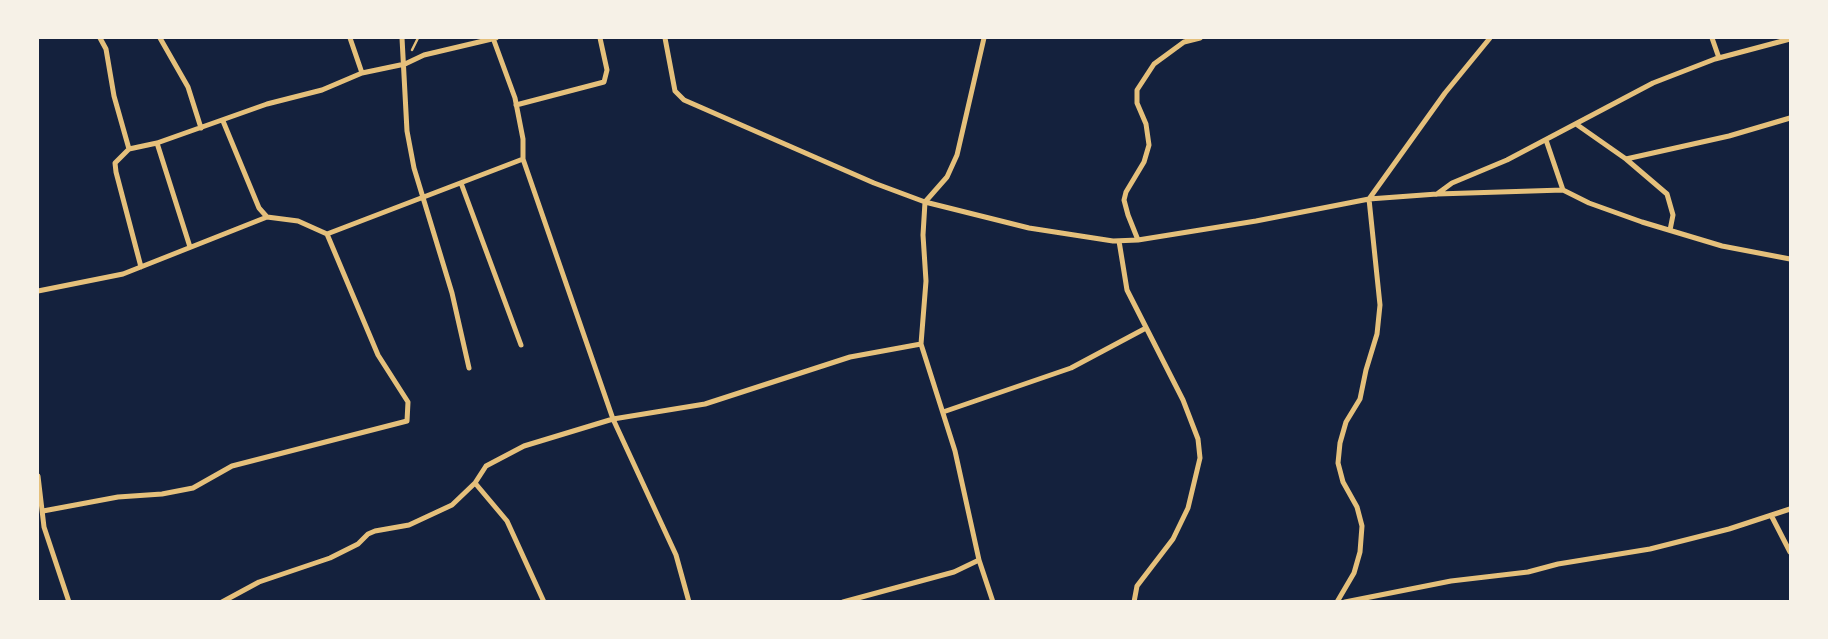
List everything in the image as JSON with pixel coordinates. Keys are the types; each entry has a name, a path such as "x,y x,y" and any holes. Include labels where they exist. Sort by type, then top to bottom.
{"street":[{"path":"100,38 106,49 114,96 129,149"},
{"path":"160,38 188,87 201,128"},
{"path":"350,38 362,73"},
{"path":"402,38 405,64 407,131 414,168 425,196 452,293 469,368"},
{"path":"141,267 115,163 129,149 157,144 268,104 322,90 362,73 405,64 424,55 494,38 516,105 523,139 523,159 613,419 676,555 689,602"},
{"path":"516,105 604,82 607,70 600,38"},
{"path":"665,38 675,91 680,98 874,183 926,202 1029,228 1083,238 1119,241 1138,240 1256,221 1369,199 1437,194 1563,190 1589,203 1722,246 1790,259"},
{"path":"984,38 957,155 947,177 926,202 923,235 926,281 921,344 955,452 979,560 993,602"},
{"path":"1138,240 1124,200 1126,192 1144,162 1149,145 1146,124 1138,104 1137,90 1154,64 1184,42 1200,38"},
{"path":"1337,602 1354,573 1360,552 1362,526 1356,507 1343,482 1338,463 1340,442 1346,422 1360,399 1377,334 1380,305 1369,199 1445,92 1490,38"},
{"path":"1712,38 1719,58"},
{"path":"1437,194 1452,184 1546,140 1654,83 1719,58 1790,39"},
{"path":"1626,159 1729,136 1790,118"},
{"path":"223,121 259,208 267,217"},
{"path":"1576,124 1626,159 1667,194 1673,214 1670,230"},
{"path":"1546,140 1563,190"},
{"path":"157,144 190,247"},
{"path":"327,234 523,159"},
{"path":"461,183 521,345"},
{"path":"38,291 97,280 141,267 267,217 298,221 327,234 378,355 408,402 407,421 232,466 192,488 162,494 118,496 43,511"},
{"path":"1119,241 1127,290 1183,400 1198,439 1200,458 1188,508 1173,539 1138,586 1134,602"},
{"path":"943,412 1071,368 1146,328"},
{"path":"222,602 259,582 330,558 358,544 368,534 375,531 409,525 452,505 475,483 486,466 524,446 613,419 705,404 850,357 921,344"},
{"path":"38,476 46,536 70,602"},
{"path":"475,483 507,521 544,602"},
{"path":"1345,602 1451,581 1528,572 1558,564 1650,549 1729,529 1790,510"},
{"path":"1771,515 1790,552"},
{"path":"843,602 954,572 979,560"}]}
